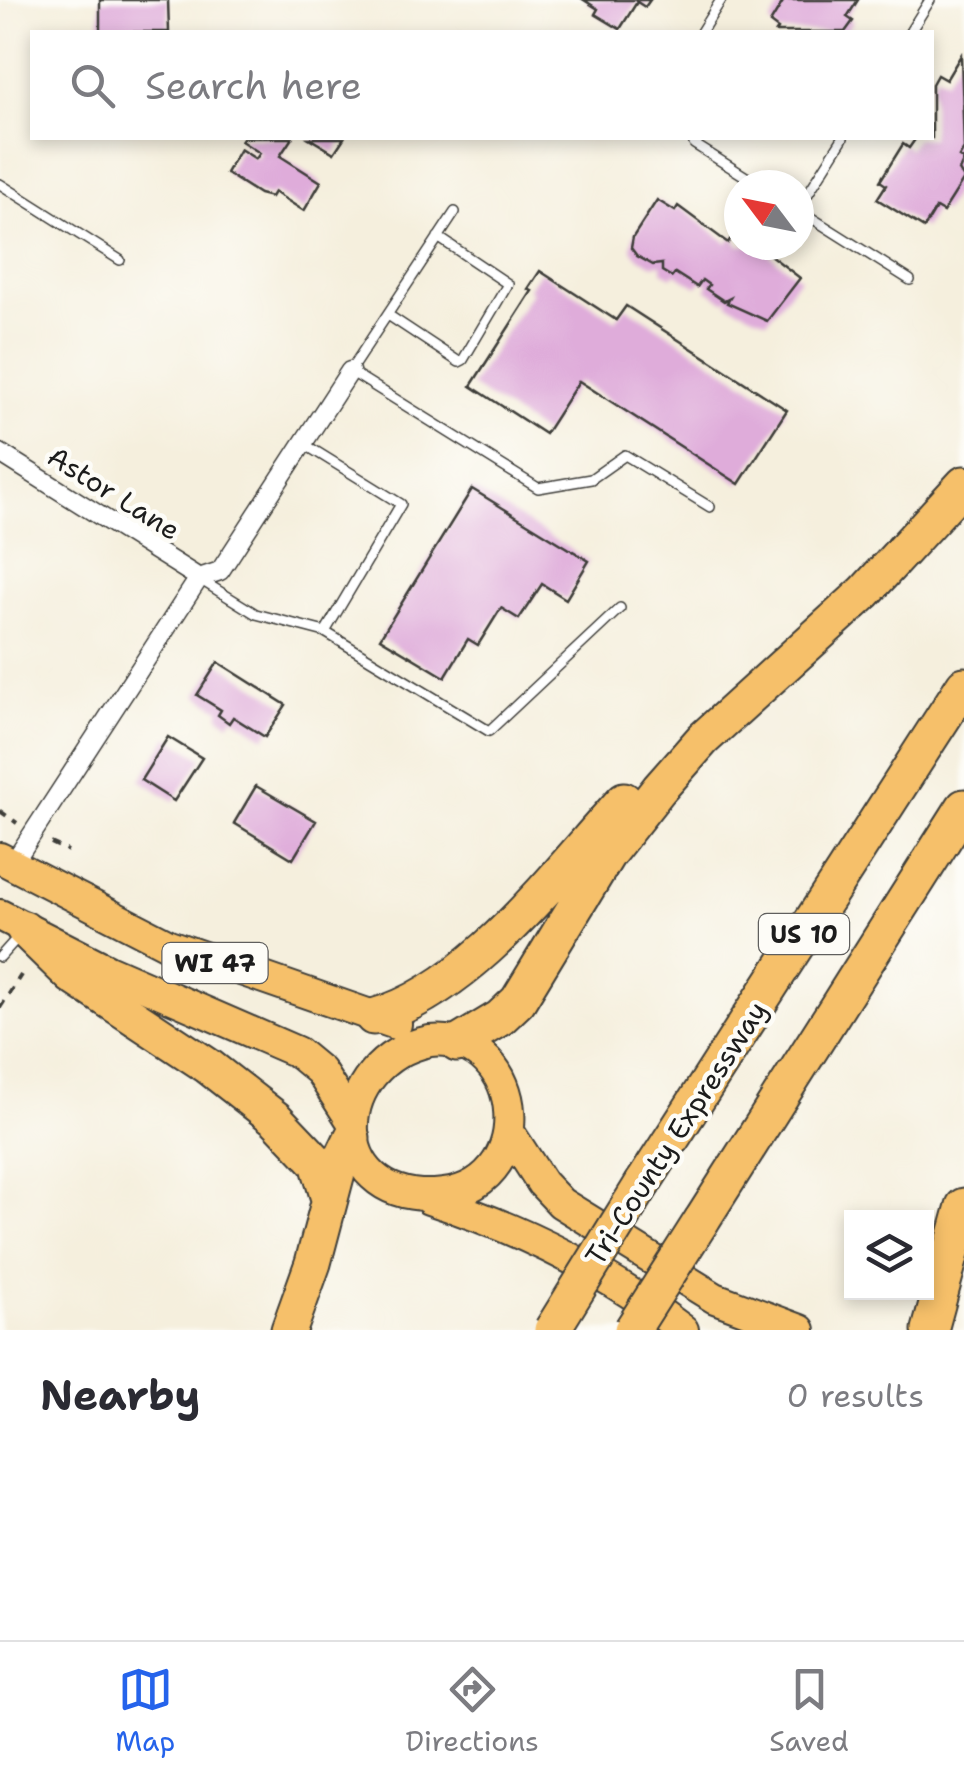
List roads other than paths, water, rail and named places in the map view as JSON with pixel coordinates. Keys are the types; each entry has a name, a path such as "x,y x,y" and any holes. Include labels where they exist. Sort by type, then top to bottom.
{"highway":[{"path":"450,1042 500,1018 518,1001 629,824 703,740 865,592 964,484"},
{"name":"Tri-County Expressway","path":"552,1330 964,685"},
{"path":"373,1016 414,1004 456,973 510,922 648,773 703,740"},
{"path":"632,1330 964,807"},
{"path":"12,922 72,976 208,1066 276,1120 318,1163 329,1200"},
{"path":"289,1330 352,1130"},
{"path":"930,1330 964,1206"}],"main road":[{"name":"WI 47","path":"6,862 169,945 450,1042"},
{"path":"12,922 297,1052 320,1072 352,1130 368,1170 407,1192 528,1236 611,1280 683,1330"},
{"path":"352,1130 358,1092 385,1060 416,1044 450,1042 483,1060 503,1083 511,1107 509,1132 496,1162 475,1184 447,1194 407,1192"},
{"path":"509,1132 542,1183 561,1203 715,1298 800,1330"}],"street":[{"path":"6,862 199,578 220,571 350,371"},
{"name":"Astor Lane","path":"0,454 199,578"}],"lane":[{"path":"702,30 722,0"},
{"path":"911,30 930,0"},
{"path":"814,185 842,140"},
{"path":"694,144 735,170"},
{"path":"0,184 120,260"},
{"path":"455,212 350,371 538,488 591,478 624,455 710,507"},
{"path":"814,219 910,280"},
{"path":"388,315 459,362 508,284 438,237"},
{"path":"304,444 401,504 325,632"},
{"path":"199,578 256,614 325,632 489,730 620,608"},
{"path":"0,957 12,922"}]}
